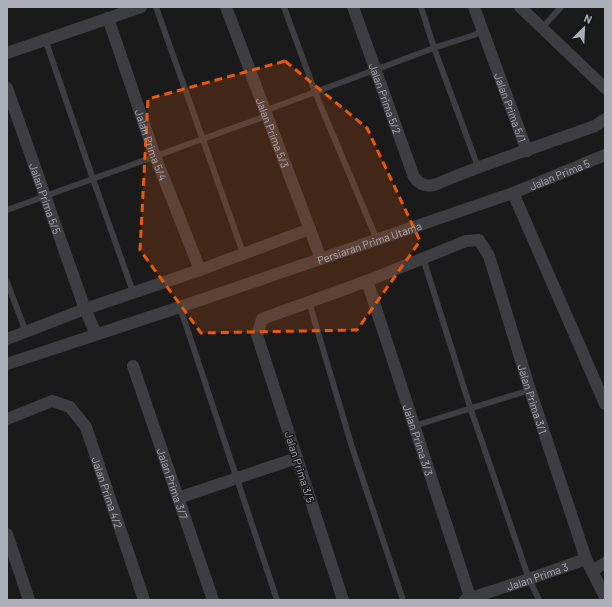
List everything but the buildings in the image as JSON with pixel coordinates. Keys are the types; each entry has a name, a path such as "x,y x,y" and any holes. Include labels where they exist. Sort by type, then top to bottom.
{"street":[{"path":"7,53 141,7"},
{"name":"Jalan Prima 5/3","path":"226,7 321,259"},
{"name":"Jalan Prima 5/2","path":"353,7 417,182 423,185 431,186 478,167"},
{"path":"520,7 605,88"},
{"name":"Jalan Prima 5/1","path":"479,10 484,32 527,151 595,126 605,119"},
{"name":"Jalan Prima 5/4","path":"108,18 155,156 200,270"},
{"name":"Jalan Prima 5/5","path":"7,88 85,309 96,334"},
{"path":"478,167 527,151"},
{"name":"Jalan Prima 5","path":"513,194 605,155"},
{"path":"513,194 605,404"},
{"name":"Persiaran Prima Utama","path":"7,364 513,194"},
{"path":"7,338 133,292 200,270 310,229"},
{"name":"Jalan Prima 3/1","path":"423,258 466,241 479,240 489,256 530,390 586,559 605,598"},
{"path":"309,302 367,281 423,258"},
{"name":"Jalan Prima 3/3","path":"367,281 469,600"},
{"name":"Jalan Prima 3/5","path":"309,302 262,319 257,335 343,600"},
{"name":"Jalan Prima 3/7","path":"133,366 213,600"},
{"name":"Jalan Prima 4/2","path":"7,419 52,401 70,407 86,427 144,600"},
{"path":"178,498 297,458"},
{"path":"7,534 29,600"},
{"name":"Jalan Prima 3","path":"469,600 586,559"},
{"path":"592,572 605,563"}],"lane":[{"path":"156,7 243,253"},
{"path":"284,7 315,92 377,240"},
{"path":"421,7 434,48 478,167"},
{"path":"542,28 561,7"},
{"path":"7,210 203,139 315,92 434,48 484,32"},
{"path":"45,39 133,292"},
{"path":"423,258 470,408 529,579 539,600"},
{"path":"7,282 26,332"},
{"path":"309,302 352,447 403,600"},
{"path":"180,307 276,600"},
{"path":"414,426 530,390"}],"highlighted area":[{"path":"285,61 367,128 420,241 357,330 201,333 140,250 148,99"}]}
